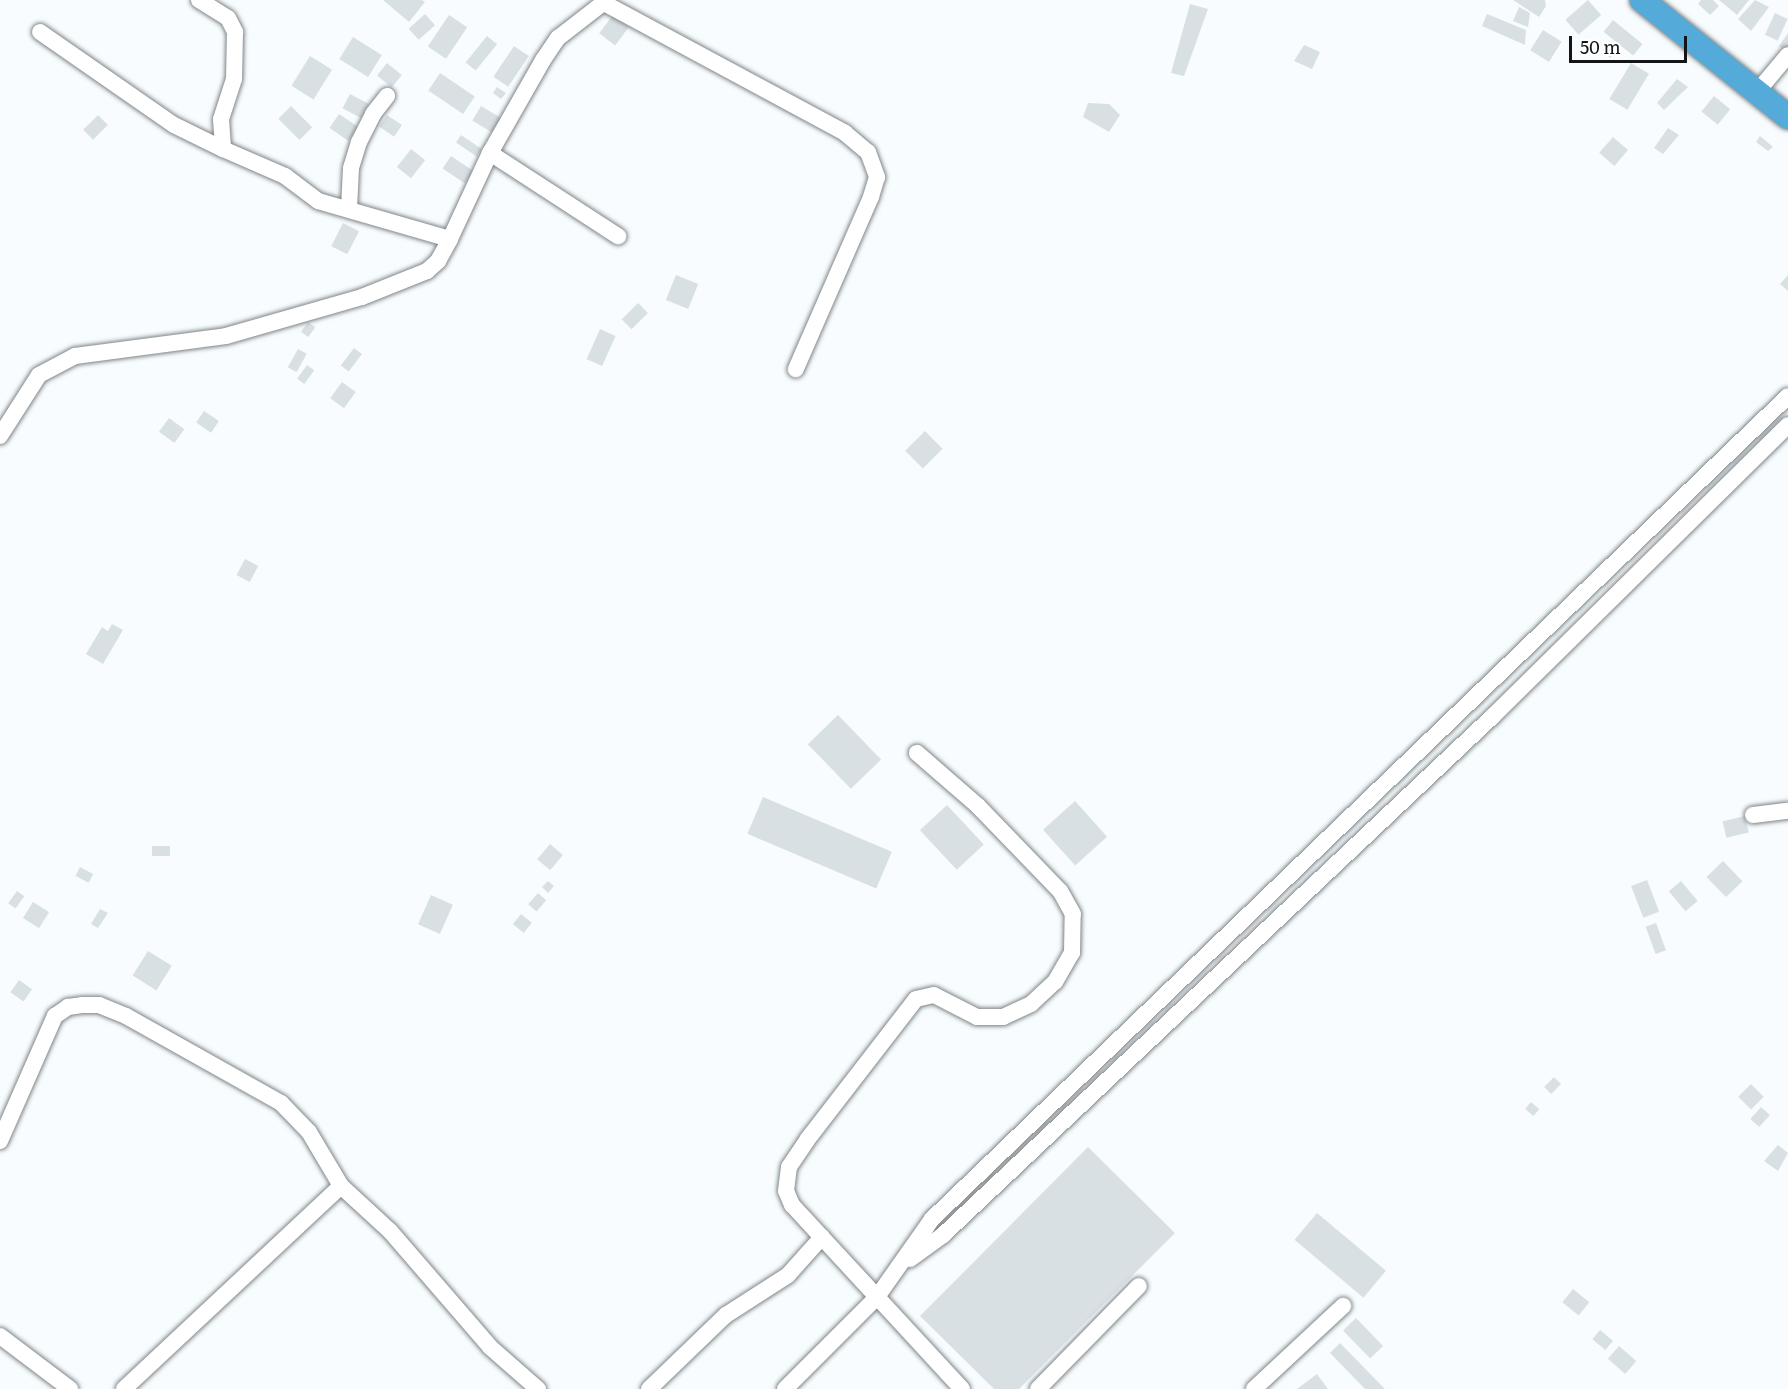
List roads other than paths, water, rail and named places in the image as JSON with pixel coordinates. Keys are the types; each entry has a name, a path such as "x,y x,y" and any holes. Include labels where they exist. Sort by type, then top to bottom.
{"highway":[{"path":"1642,0 1788,117"}],"street":[{"path":"199,0 228,18 235,33 234,79 221,119 224,149"},
{"path":"0,436 21,398 39,375 55,364 107,351 226,336 300,317 410,280 438,261 490,153 558,38 605,2 845,133 868,152 877,177 871,197 796,369"},
{"path":"40,32 174,125 285,176 318,201 450,239"},
{"path":"1757,92 1788,54"},
{"path":"349,209 351,168 359,142 372,114 387,96"},
{"path":"490,153 618,236"},
{"path":"785,1389 877,1297 904,1263 944,1205 1788,396"},
{"path":"904,1263 943,1235 1494,716 1788,425"},
{"path":"917,753 978,806 1060,891 1072,914 1072,953 1055,982 1031,1004 1009,1015 990,1020 977,1017 934,994 916,999 789,1167 786,1191 792,1205 962,1389"},
{"path":"1754,815 1788,811"},
{"path":"0,1141 55,1016 68,1007 99,1005 126,1016 281,1103 309,1132 341,1186 390,1231 490,1347 538,1389"},
{"path":"124,1389 341,1186"},
{"path":"649,1389 726,1315 788,1275 822,1237"},
{"path":"1038,1389 1139,1286"},
{"path":"1254,1389 1343,1306"},
{"path":"0,1336 70,1389"}]}
